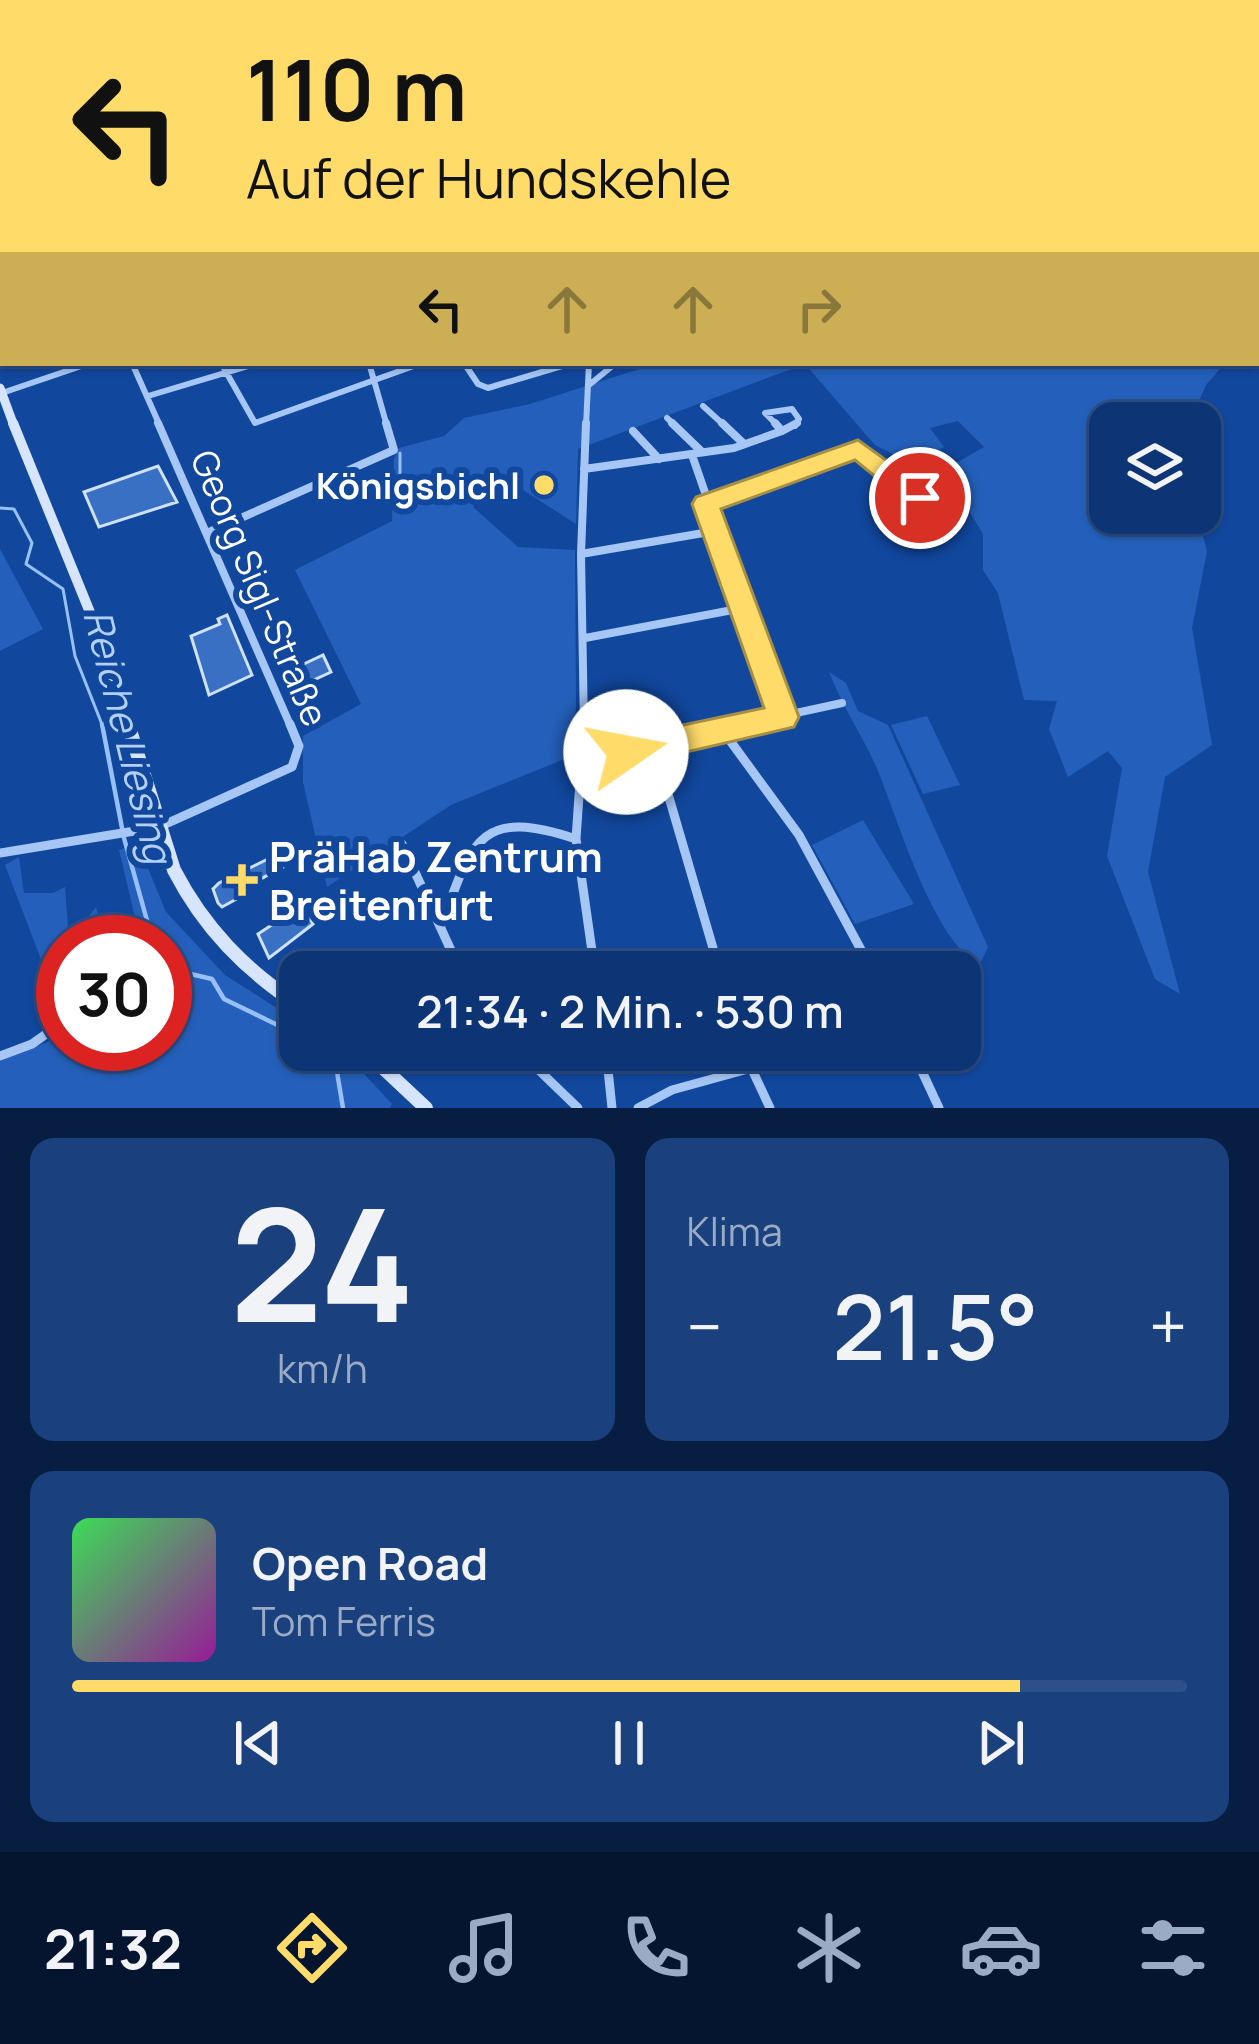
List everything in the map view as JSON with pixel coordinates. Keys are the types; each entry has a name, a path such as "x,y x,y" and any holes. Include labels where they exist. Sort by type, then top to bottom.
{"main road":[{"path":"1,390 100,637 174,870 206,927 259,980 279,993"},
{"path":"386,1071 426,1108"}],"street":[{"path":"1,390 80,366"},
{"name":"Georg Sigl-Straße","path":"134,366 300,752 292,766 160,827"},
{"path":"207,533 390,453 395,445 370,366"},
{"path":"148,395 223,367 255,423 414,366"},
{"path":"466,366 488,388 562,366"},
{"path":"589,366 581,554 587,689 576,839 592,951"},
{"path":"588,386 612,366"},
{"path":"703,406 745,445"},
{"path":"584,469 745,445 782,431 799,423 792,409 765,413 782,431"},
{"path":"667,418 698,454 706,504 783,717"},
{"path":"634,431 660,460"},
{"path":"706,504 858,449 920,498"},
{"path":"581,554 715,531"},
{"path":"584,638 743,608"},
{"path":"580,761 842,704"},
{"path":"723,731 799,835 862,951"},
{"path":"654,746 714,951"},
{"path":"442,924 465,858 484,836 524,821 576,839"},
{"path":"0,853 160,827"},
{"path":"402,844 453,951"},
{"path":"0,1056 36,1041"},
{"path":"540,1071 578,1108"},
{"path":"609,1071 613,1108"},
{"path":"638,1108 672,1090 741,1071"},
{"path":"749,1071 770,1108"},
{"path":"922,1071 939,1108"}],"shaded area":[{"path":"649,366 800,366 578,449 576,524 495,472 473,507 518,547 575,550 572,756 451,805 327,887 303,782 303,736 361,704 295,570 392,521 394,459 399,448 444,436 464,418 530,404"},
{"path":"807,366 1222,366 1198,402 1089,402 1089,534 1203,534 1207,551 1192,628 1212,745 1165,777 1148,872 1180,994 1155,979 1107,856 1122,768 1108,751 1068,777 1049,729 1057,701 1024,700 998,593 983,570 983,534 947,475 951,466 984,447 958,421 930,428 944,447 914,465 875,445"},
{"path":"0,549 43,629 0,651"},
{"path":"829,672 846,683 858,711 888,725 988,947 981,962 981,951 962,951 933,907 878,771"},
{"path":"927,716 960,785 923,794 891,725"},
{"path":"863,820 914,904 855,924 812,845"},
{"path":"138,844 169,915 134,915 119,850"},
{"path":"19,857 24,893 53,893 65,887 67,915 36,915 36,946 5,865"},
{"path":"192,940 225,975 279,1010 279,1071 361,1071 392,1104 390,1108 0,1108 0,1061 36,1047 36,1071 192,1071"}],"building":[{"path":"158,466 177,502 99,527 84,492"},
{"path":"227,615 252,675 209,695 191,636 220,624 218,619"},
{"path":"323,655 331,672 294,689 287,672"},
{"name":"PräHab Zentrum Breitenfurt","path":"278,854 283,867 240,890 242,896 222,907 218,903 213,889 219,883"},
{"path":"302,905 313,924 269,958 258,934"}],"waterway":[{"path":"400,453 400,490"},
{"name":"Reiche Liesing","path":"0,508 14,509 32,543 26,564 63,589 75,656 102,725"},
{"name":"Reiche Liesing","path":"102,725 122,828"},
{"name":"Reiche Liesing","path":"124,838 145,915"},
{"name":"Reiche Liesing","path":"192,974 212,979 224,999 279,1026"},
{"name":"Reiche Liesing","path":"336,1071 343,1108"}],"place":[{"name":"Königsbichl","path":"544,485"},
{"name":"PräHab Zentrum Breitenfurt","path":"242,880"}],"route":[{"path":"626,752 783,717 706,504 858,449 920,498"}]}
